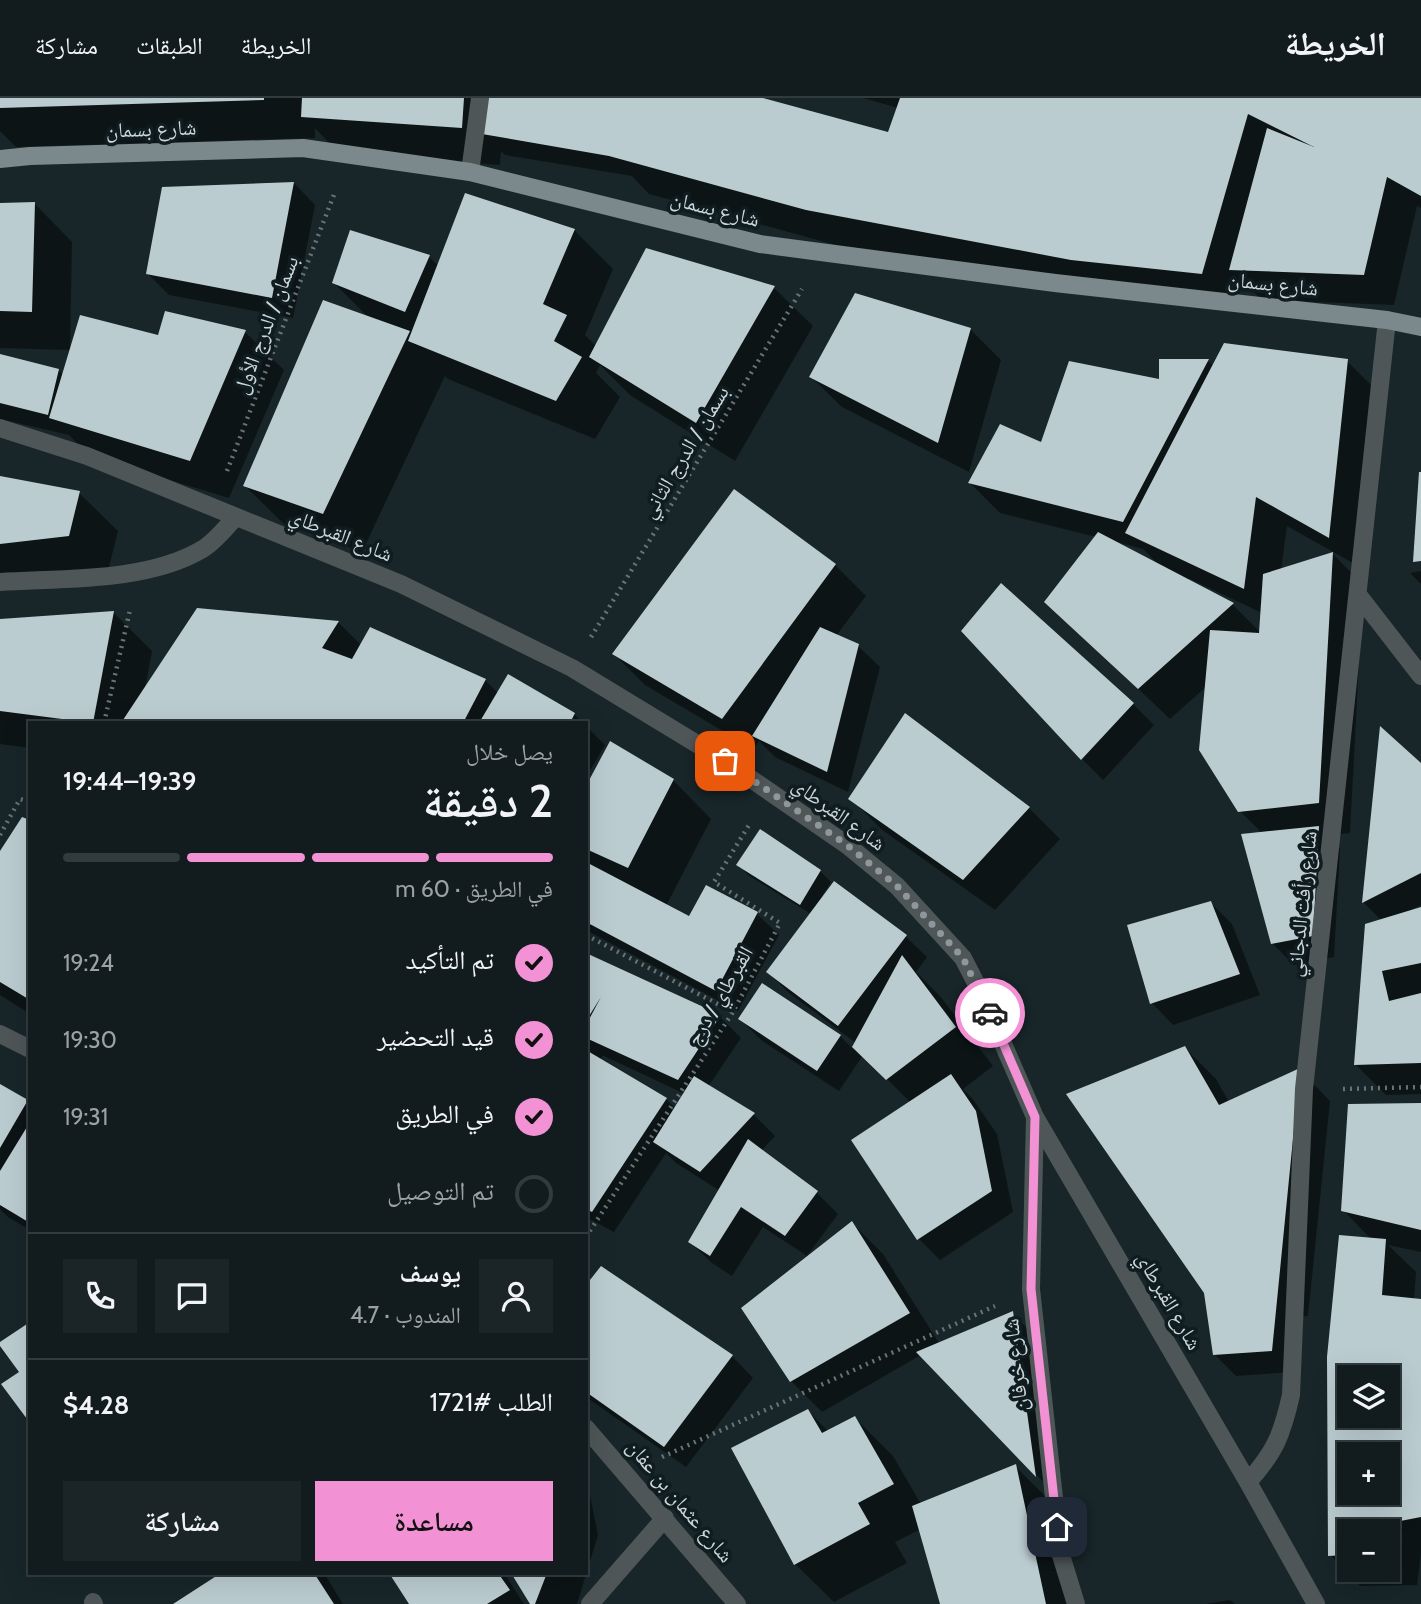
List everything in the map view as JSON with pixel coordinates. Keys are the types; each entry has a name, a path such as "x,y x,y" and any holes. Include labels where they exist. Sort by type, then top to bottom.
{"main road":[{"name":"شارع بسمان","path":"0,159 71,154 303,148 470,172 760,244 1055,283 1387,320 1421,327"}],"street":[{"path":"470,172 480,98"},
{"name":"شارع رأفت الدجاني","path":"1248,1482 1269,1459 1283,1428 1291,1395 1304,1089 1387,320"},
{"name":"شارع القبرطاي","path":"0,428 87,456 401,584 572,668 770,791 847,845 897,886 963,958 981,991 1035,1117 1248,1482 1315,1604"},
{"path":"0,582 139,572 164,567 203,549 236,517"},
{"path":"1359,596 1421,676"},
{"path":"0,1034 28,1048"},
{"name":"شارع خرفان","path":"1035,1117 1031,1289 1060,1552 1076,1604"},
{"name":"شارع عثمان بن عفان","path":"588,1430 737,1604"},
{"path":"590,1604 665,1518"}],"path":[{"name":"بسمان / الدرج الأول","path":"213,507 350,155"},
{"name":"بسمان / الدرج الثاني","path":"572,668 824,253"},
{"path":"104,721 139,572"},
{"name":"القبرطاي / درج","path":"588,1234 733,1012 780,923 715,882 770,791"},
{"path":"0,835 20,799 28,801"},
{"path":"588,936 733,1012"},
{"path":"1304,1089 1421,1087"},
{"path":"627,1473 1031,1289"}],"building":[{"path":"0,98 264,98 264,100 0,108"},
{"path":"302,98 464,98 462,128 301,117"},
{"path":"486,98 763,98 888,132 900,98 1421,98 1421,196 1387,177 1364,275 1229,270 1267,128 1314,147 1248,114 1202,274 1071,260 806,210 609,156 482,134"},
{"path":"294,182 272,298 146,274 162,187"},
{"path":"465,193 575,229 543,304 567,315 554,341 582,357 556,401 408,341"},
{"path":"35,202 32,312 0,311 0,203"},
{"path":"350,230 430,255 405,312 332,283"},
{"path":"646,248 775,286 696,423 589,357"},
{"path":"855,293 971,328 938,443 809,377"},
{"path":"323,300 410,331 323,514 243,486"},
{"path":"165,311 246,330 190,461 49,418 80,315 158,335"},
{"path":"1224,343 1348,359 1329,538 1256,497 1244,589 1125,533"},
{"path":"0,354 59,369 48,415 0,403"},
{"path":"1159,359 1209,359 1123,522 968,483 1000,424 1041,442 1069,361 1159,379"},
{"path":"1419,472 1421,561 1413,562"},
{"path":"0,476 80,491 69,536 0,544"},
{"path":"734,489 836,564 722,719 612,654"},
{"path":"1098,532 1234,603 1138,689 1044,602"},
{"path":"1333,552 1319,803 1238,812 1199,750 1210,630 1259,633 1263,574"},
{"path":"1001,583 1134,703 1081,760 961,631"},
{"path":"197,608 339,621 322,648 352,659 370,627 486,679 464,721 122,721"},
{"path":"114,611 93,721 0,711 0,619"},
{"path":"820,627 859,644 827,772 752,736"},
{"path":"508,674 575,713 571,721 480,721"},
{"path":"905,713 1030,807 963,880 848,799"},
{"path":"1380,726 1421,763 1421,873 1362,903"},
{"path":"610,741 674,779 628,868 588,850 588,782"},
{"path":"22,817 28,819 28,999 0,982 0,851"},
{"path":"1319,826 1313,936 1271,944 1241,834"},
{"path":"760,829 821,870 800,905 736,865"},
{"path":"588,863 689,916 706,885 758,912 716,991 588,923"},
{"path":"834,881 907,935 838,1026 766,972"},
{"path":"1211,901 1240,974 1150,1004 1127,925"},
{"path":"1421,907 1421,963 1382,971 1389,1001 1421,993 1421,1063 1354,1065 1365,924"},
{"path":"588,954 721,1015 678,1080 588,1039 588,1021 601,997 588,1018"},
{"path":"902,955 956,1027 886,1080 852,1047"},
{"path":"762,983 841,1035 817,1071 738,1019"},
{"path":"1185,1046 1219,1105 1300,1068 1272,1351 1213,1355 1204,1293 1066,1094"},
{"path":"588,1051 667,1098 592,1212 588,1210"},
{"path":"951,1074 976,1111 992,1191 917,1240 851,1140"},
{"path":"694,1076 755,1113 700,1172 653,1142"},
{"path":"0,1084 28,1100 0,1148"},
{"path":"1421,1103 1421,1230 1341,1211 1348,1104"},
{"path":"28,1125 28,1222 0,1205 0,1171"},
{"path":"748,1139 818,1191 785,1236 741,1207 710,1256 688,1242"},
{"path":"852,1221 910,1313 790,1382 741,1308"},
{"path":"1339,1235 1386,1239 1382,1295 1421,1299 1421,1517 1400,1521 1337,1519 1337,1556 1328,1556 1327,1357"},
{"path":"601,1266 733,1355 664,1447 588,1393 588,1282"},
{"path":"1013,1311 1036,1477 916,1352"},
{"path":"28,1323 28,1420 1,1384 19,1372 0,1346 0,1342"},
{"path":"808,1409 822,1433 855,1416 894,1484 858,1503 870,1524 794,1565 731,1448"},
{"path":"1016,1464 1046,1604 940,1604 912,1506"},
{"path":"218,1575 315,1575 334,1604 173,1604"},
{"path":"390,1575 499,1575 510,1590 487,1604 409,1604"},
{"path":"512,1575 546,1575 535,1604 530,1604"}],"way so far":[{"path":"725,761 847,845 897,886 963,958 990,1013"}],"route":[{"path":"990,1013 1035,1117 1031,1289 1057,1527"}]}
